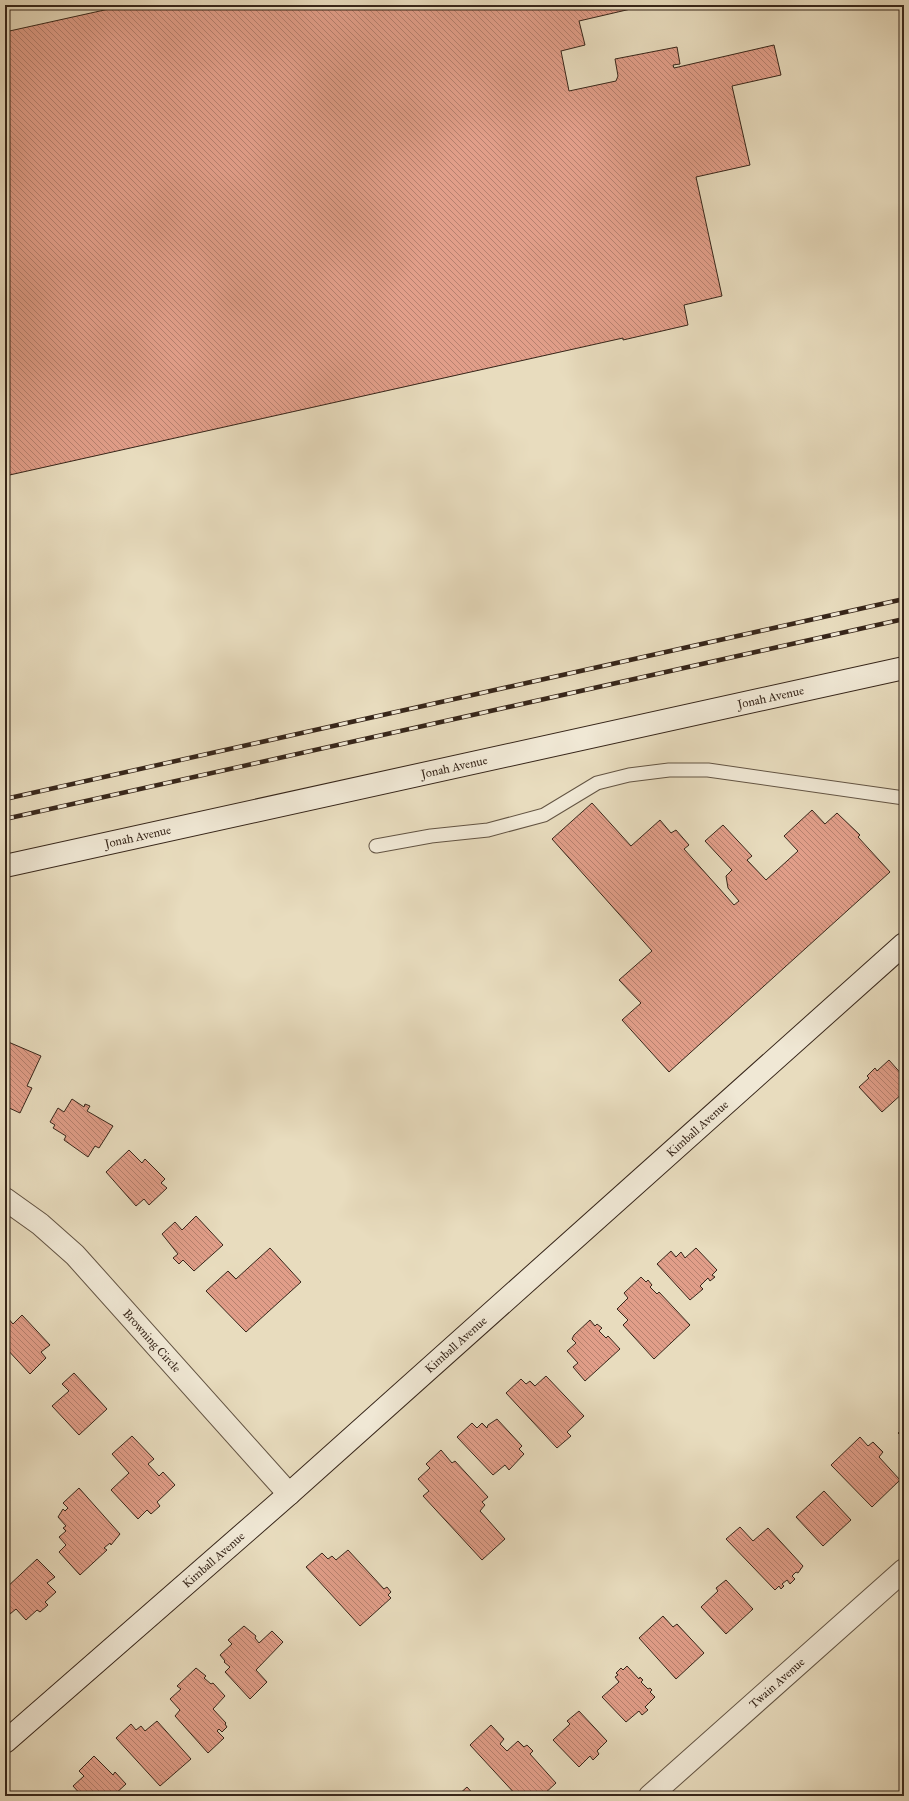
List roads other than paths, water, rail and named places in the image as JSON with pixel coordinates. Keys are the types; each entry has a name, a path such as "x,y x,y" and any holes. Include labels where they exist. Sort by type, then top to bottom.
{"street":[{"name":"Jonah Avenue","path":"5,866 904,668"},
{"name":"Kimball Avenue","path":"5,1742 289,1494 904,944"},
{"name":"Browning Circle","path":"5,1199 40,1224 75,1255 289,1494"},
{"name":"Twain Avenue","path":"650,1796 904,1570"}],"lane":[{"path":"376,846 431,836 488,830 544,815 597,783 629,775 669,770 708,770 904,798"}],"railway":[{"path":"5,799 904,599"},
{"path":"5,819 904,619"}]}
